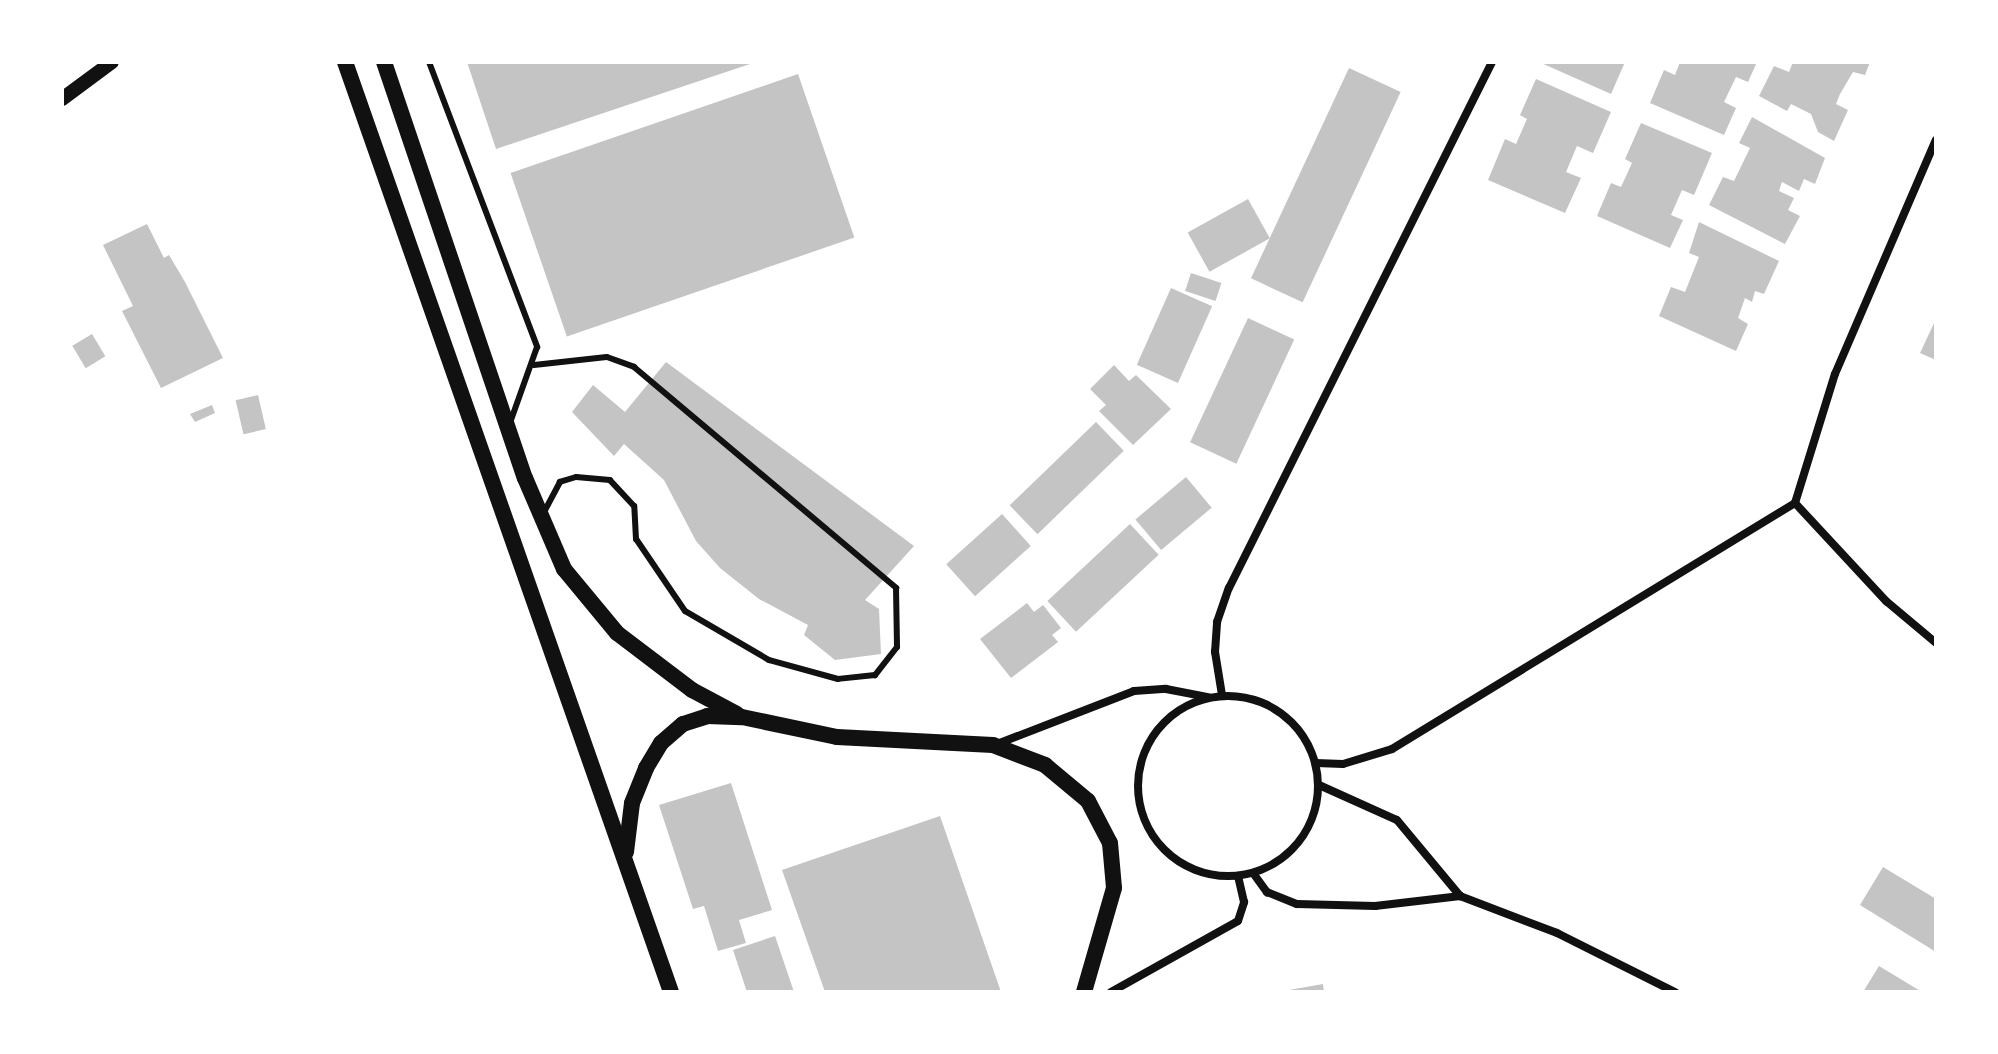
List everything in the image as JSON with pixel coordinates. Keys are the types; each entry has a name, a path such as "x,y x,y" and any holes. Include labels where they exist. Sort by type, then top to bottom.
{"main road":[{"path":"345,62 671,992"},
{"path":"384,62 540,518 564,569 617,633 692,690 742,717"},
{"path":"625,857 632,803 661,743 683,724 707,716 742,717 837,737 993,745 1045,765 1088,801 1110,843 1114,888 1084,992"}],"street":[{"path":"62,99 112,62"},
{"path":"1222,695 1215,652 1217,622 1229,588 1492,62"},
{"path":"1316,763 1343,764 1392,749 1795,503 1835,374 1936,140"},
{"path":"1795,503 1875,591 1936,643"},
{"path":"993,745 1134,691 1166,689 1209,697"},
{"path":"1222,695 1247,697 1291,720 1316,763 1319,785 1315,814 1301,840 1280,861 1238,876 1189,868 1151,835 1141,812 1137,788 1149,740 1175,713 1209,697 1222,695"},
{"path":"1319,785 1397,820 1460,896"},
{"path":"1253,873 1267,892 1297,904 1375,906 1460,896 1557,933 1675,992"},
{"path":"1116,991 1238,921 1244,902 1238,876"}],"lane":[{"path":"429,62 531,325 534,365 508,426"},
{"path":"534,365 607,357 634,367 896,588 897,647 875,675 838,679 769,660 685,611 636,539 634,506 610,480 576,477 560,482 540,518"}],"building":[{"path":"467,62 753,62 753,63 496,149"},
{"path":"1539,62 1625,62 1611,94"},
{"path":"1680,62 1757,62 1748,82 1736,77 1724,102 1736,108 1724,135 1650,103 1664,70 1675,75"},
{"path":"1793,62 1870,62 1865,75 1853,72 1840,94 1836,104 1848,110 1834,141 1818,132 1811,114 1791,104 1787,111 1759,96 1774,66 1789,72"},
{"path":"1349,68 1401,92 1303,302 1251,278"},
{"path":"798,74 854,238 567,337 511,173"},
{"path":"1536,79 1611,112 1593,153 1577,146 1566,172 1581,178 1565,213 1488,180 1505,139 1516,144 1527,119 1520,115"},
{"path":"1752,117 1825,158 1815,184 1804,179 1799,191 1782,182 1779,191 1794,198 1788,210 1800,216 1785,244 1709,205 1723,177 1734,181 1750,148 1739,143"},
{"path":"1641,123 1712,153 1694,195 1682,190 1671,215 1683,220 1670,248 1597,216 1611,183 1621,187 1632,163 1625,159"},
{"path":"1248,199 1270,238 1209,272 1188,232"},
{"path":"1699,222 1779,261 1764,294 1755,291 1752,302 1745,298 1738,318 1748,324 1736,351 1659,316 1671,287 1685,292 1699,257 1689,253"},
{"path":"147,224 164,258 169,255 185,282 223,358 161,388 122,311 133,306 103,245"},
{"path":"1191,273 1221,283 1216,301 1185,291"},
{"path":"1171,288 1212,306 1178,383 1137,365"},
{"path":"1248,318 1294,340 1236,464 1190,442"},
{"path":"1936,319 1936,360 1920,353"},
{"path":"92,334 105,356 86,368 72,346"},
{"path":"666,362 914,546 865,600 879,609 881,654 835,660 804,635 808,625 759,599 720,568 696,541 664,480 624,444 614,456 572,412 593,385 625,412"},
{"path":"1114,365 1129,381 1136,375 1171,409 1133,445 1099,411 1106,405 1090,389"},
{"path":"258,395 266,429 243,434 236,400"},
{"path":"212,405 215,413 195,422 190,414"},
{"path":"1096,422 1124,451 1037,534 1010,505"},
{"path":"1186,477 1212,508 1161,550 1135,519"},
{"path":"1002,514 1031,546 975,596 946,564"},
{"path":"1130,524 1159,555 1076,632 1047,601"},
{"path":"1027,603 1034,612 1043,605 1061,628 1052,635 1058,642 1011,678 980,639"},
{"path":"731,783 772,910 739,920 746,943 718,951 704,906 693,909 659,805"},
{"path":"940,816 1001,992 825,992 782,870"},
{"path":"1883,867 1936,899 1936,952 1860,905"},
{"path":"775,936 794,992 747,992 733,950"},
{"path":"1879,966 1922,992 1863,992"},
{"path":"1323,984 1324,992 1289,992 1289,990"}]}
